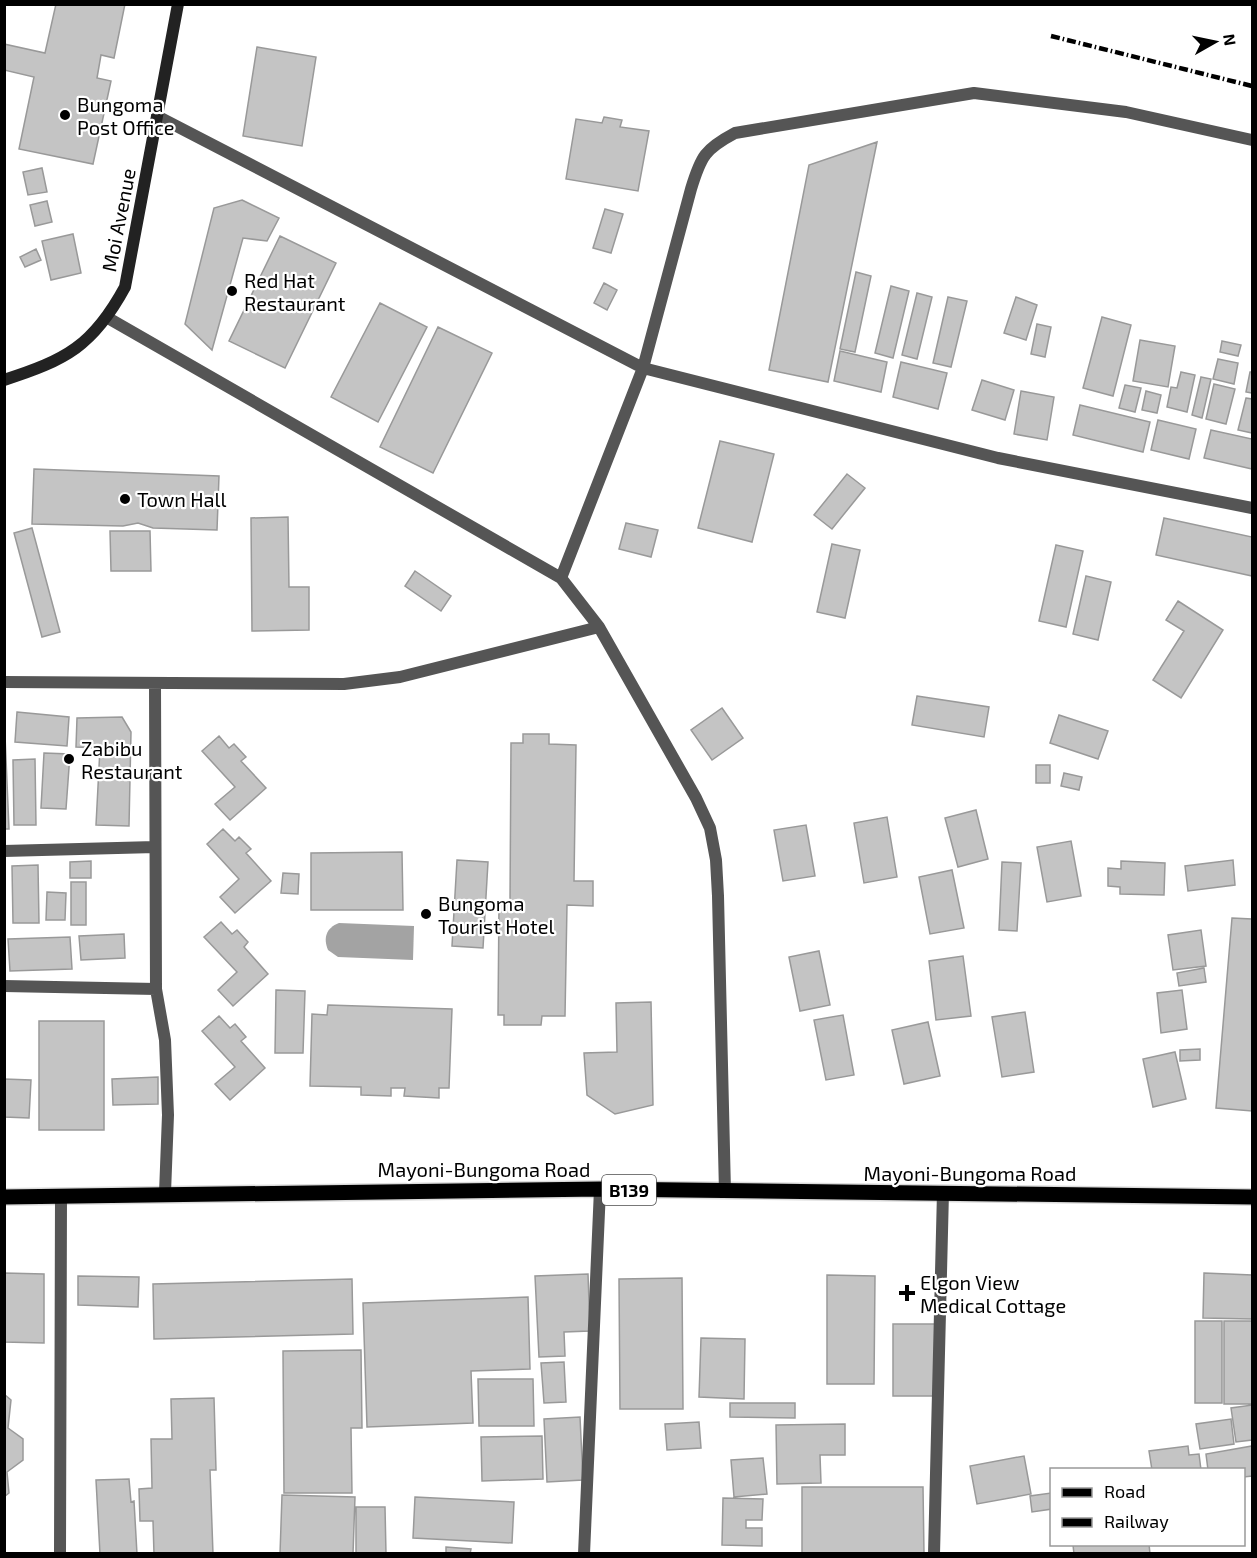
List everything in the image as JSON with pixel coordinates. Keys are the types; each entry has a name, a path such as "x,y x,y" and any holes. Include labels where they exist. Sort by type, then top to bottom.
{"main road":[{"name":"Mayoni-Bungoma Road","path":"4,1197 165,1193 600,1189 911,1195 943,1192 1252,1197"}],"street":[{"name":"Moi Avenue","path":"4,381 41,368 75,351 108,318 125,287 178,4"},
{"path":"561,578 643,368 699,164 712,145 735,133 975,93 1126,112 1252,140"},
{"path":"157,116 643,368 998,458 1252,508"},
{"path":"108,318 561,578 598,627 696,798 710,828 716,860 725,1192"},
{"path":"4,682 344,684 400,677 598,627"},
{"path":"155,684 156,989 165,1040 168,1104 165,1193"},
{"path":"4,851 155,847"},
{"path":"4,987 156,989"},
{"path":"584,1554 600,1189"},
{"path":"934,1554 943,1192"},
{"path":"60,1554 61,1197"}],"shaded area":[{"path":"339,923 414,926 413,960 338,957 328,950 326,938 328,931"}],"building":[{"name":"Bungoma Post Office","path":"56,4 125,4 114,58 101,55 97,78 111,81 93,164 19,149 34,77 4,70 4,44 45,53"},
{"path":"257,47 316,57 302,146 243,136"},
{"path":"604,117 622,120 620,127 649,131 638,191 566,179 576,119 602,123"},
{"path":"877,142 828,382 769,370 809,165"},
{"path":"42,168 47,192 28,195 23,172"},
{"path":"242,200 279,218 267,241 243,238 212,350 185,324 214,208"},
{"path":"47,201 52,222 35,226 30,205"},
{"path":"605,209 623,214 611,253 593,248"},
{"path":"73,234 81,273 51,280 42,241"},
{"path":"280,236 336,263 285,368 229,341"},
{"path":"36,249 41,260 25,267 20,257"},
{"path":"856,272 871,276 855,352 840,349"},
{"path":"604,283 617,290 607,310 594,303"},
{"path":"891,286 909,291 893,358 875,353"},
{"path":"917,293 932,297 917,359 902,355"},
{"path":"948,297 967,301 951,367 933,363"},
{"path":"1016,297 1037,305 1026,340 1004,333"},
{"path":"380,303 427,327 378,422 331,397"},
{"path":"1102,317 1131,325 1113,396 1083,388"},
{"path":"1037,324 1051,327 1045,357 1031,354"},
{"path":"438,327 492,353 433,473 380,447"},
{"path":"1140,340 1175,346 1168,387 1133,381"},
{"path":"1222,341 1241,345 1238,356 1220,352"},
{"path":"840,351 887,362 881,392 834,381"},
{"path":"1218,359 1238,363 1234,384 1213,379"},
{"path":"901,362 947,373 938,409 893,397"},
{"path":"1181,372 1195,375 1187,412 1167,407 1171,387 1177,388"},
{"path":"1250,372 1252,372 1252,393 1246,392"},
{"path":"1201,377 1211,379 1202,418 1192,415"},
{"path":"982,380 1014,390 1005,420 972,410"},
{"path":"1214,384 1235,389 1226,424 1206,419"},
{"path":"1125,385 1141,388 1135,412 1119,408"},
{"path":"1021,391 1054,397 1047,440 1014,434"},
{"path":"1146,391 1161,395 1157,413 1142,410"},
{"path":"1246,398 1252,399 1252,433 1238,430"},
{"path":"1080,405 1150,422 1143,452 1073,435"},
{"path":"1158,420 1196,429 1189,459 1151,450"},
{"path":"1211,430 1252,439 1252,469 1204,458"},
{"path":"720,441 774,454 752,542 698,528"},
{"name":"Town Hall","path":"34,469 219,476 217,530 153,528 138,523 123,526 32,524"},
{"path":"847,474 865,488 832,529 814,515"},
{"path":"288,517 289,587 309,587 309,630 252,631 251,518"},
{"path":"1164,518 1252,537 1252,576 1156,555"},
{"path":"626,523 658,530 651,557 619,549"},
{"path":"32,528 60,632 42,637 14,533"},
{"path":"110,531 150,531 151,571 111,571"},
{"path":"832,544 860,550 845,618 817,612"},
{"path":"1056,545 1083,551 1066,627 1039,621"},
{"path":"415,571 451,596 441,611 405,586"},
{"path":"1086,576 1111,582 1098,640 1073,634"},
{"path":"1178,601 1223,630 1181,698 1153,680 1184,631 1166,620"},
{"path":"917,696 989,707 984,737 912,725"},
{"path":"722,708 743,738 712,760 691,730"},
{"path":"4,712 9,829 4,829"},
{"path":"17,712 69,717 67,746 15,742"},
{"path":"1059,715 1108,731 1098,759 1050,743"},
{"path":"122,717 131,732 129,826 96,825 100,748 76,747 77,718"},
{"path":"523,734 549,734 549,744 576,745 574,881 593,881 593,906 567,905 565,1016 542,1016 541,1025 504,1025 504,1015 498,1015 499,904 510,904 511,743 523,743"},
{"path":"219,736 229,748 234,744 246,757 241,761 266,788 230,820 215,804 235,787 202,751"},
{"path":"44,753 70,754 66,809 41,808"},
{"path":"35,759 36,825 14,825 13,760"},
{"path":"1036,765 1050,765 1050,783 1036,783"},
{"path":"1064,773 1082,777 1079,790 1061,786"},
{"path":"976,810 988,859 958,867 945,818"},
{"path":"887,817 897,877 864,883 854,823"},
{"path":"806,825 815,876 783,881 774,830"},
{"path":"223,829 235,841 239,837 251,849 246,853 271,881 235,913 220,897 239,879 207,844"},
{"path":"1071,841 1081,896 1047,902 1037,847"},
{"path":"402,852 403,910 311,910 311,853"},
{"path":"457,860 488,862 483,948 452,946"},
{"path":"1233,860 1235,885 1188,891 1185,866"},
{"path":"91,861 91,878 70,878 70,862"},
{"path":"1121,861 1165,863 1164,895 1120,894 1120,887 1108,886 1108,868 1121,869"},
{"path":"1002,862 1021,863 1017,931 999,930"},
{"path":"38,865 39,923 13,923 12,866"},
{"path":"952,870 964,928 930,934 919,877"},
{"path":"283,873 299,874 298,894 281,893"},
{"path":"71,882 86,882 86,925 71,925"},
{"path":"47,892 66,893 65,920 46,920"},
{"path":"1232,918 1252,919 1252,1111 1216,1108"},
{"path":"221,922 232,934 237,930 248,942 244,947 268,974 233,1006 218,990 237,972 204,937"},
{"path":"1201,930 1206,966 1173,970 1168,935"},
{"path":"124,934 125,958 81,960 79,936"},
{"path":"70,937 72,969 10,971 8,939"},
{"path":"819,951 830,1005 800,1011 789,957"},
{"path":"963,956 971,1016 936,1020 929,961"},
{"path":"1204,968 1206,982 1179,986 1177,973"},
{"path":"276,990 305,991 303,1053 275,1053"},
{"path":"1182,990 1187,1029 1161,1033 1157,993"},
{"path":"651,1002 653,1105 615,1114 587,1095 584,1053 617,1052 616,1003"},
{"path":"328,1005 452,1009 449,1088 439,1088 439,1098 404,1096 405,1088 391,1088 391,1096 361,1095 361,1087 310,1086 312,1014 327,1015"},
{"path":"1025,1012 1034,1072 1002,1077 992,1017"},
{"path":"843,1015 854,1075 826,1080 814,1020"},
{"path":"219,1016 230,1028 235,1024 246,1037 241,1041 265,1068 230,1100 215,1084 235,1067 202,1031"},
{"path":"39,1021 104,1021 104,1130 39,1130"},
{"path":"928,1022 940,1076 904,1084 892,1030"},
{"path":"1200,1049 1200,1060 1180,1061 1180,1050"},
{"path":"1175,1052 1186,1099 1153,1107 1143,1059"},
{"path":"158,1077 158,1104 113,1105 112,1079"},
{"path":"4,1079 31,1080 29,1118 4,1117"},
{"path":"4,1273 44,1274 44,1343 4,1342"},
{"path":"1204,1273 1252,1275 1252,1319 1203,1318"},
{"path":"588,1274 590,1331 564,1332 565,1356 539,1357 535,1276"},
{"path":"827,1275 875,1276 874,1384 827,1384"},
{"path":"78,1276 139,1277 138,1307 78,1305"},
{"path":"682,1278 683,1409 620,1409 619,1279"},
{"path":"352,1279 353,1334 154,1339 153,1284"},
{"path":"528,1297 530,1369 471,1371 473,1423 367,1427 363,1303"},
{"path":"1195,1321 1222,1321 1222,1403 1195,1403"},
{"path":"1224,1321 1252,1321 1252,1404 1224,1404"},
{"path":"893,1324 935,1324 936,1396 893,1396"},
{"path":"701,1338 745,1339 744,1399 699,1397"},
{"path":"361,1350 362,1428 351,1428 352,1493 284,1493 283,1351"},
{"path":"564,1362 566,1402 544,1403 541,1363"},
{"path":"478,1379 533,1379 534,1426 479,1426"},
{"path":"4,1394 11,1400 8,1428 23,1439 23,1460 7,1472 9,1493 4,1497"},
{"path":"214,1398 216,1470 210,1470 213,1554 154,1554 153,1521 140,1521 139,1489 152,1488 151,1439 172,1439 171,1399"},
{"path":"730,1403 795,1403 795,1418 730,1417"},
{"path":"1252,1405 1252,1440 1236,1442 1231,1408"},
{"path":"580,1417 583,1480 547,1482 544,1419"},
{"path":"1231,1419 1234,1444 1200,1449 1196,1424"},
{"path":"699,1422 701,1448 667,1450 665,1424"},
{"path":"845,1424 845,1455 820,1455 821,1483 777,1484 776,1425"},
{"path":"542,1436 543,1479 482,1481 481,1437"},
{"path":"1188,1446 1189,1455 1199,1454 1201,1468 1152,1468 1149,1451"},
{"path":"1252,1446 1252,1476 1245,1477 1245,1468 1208,1468 1206,1454"},
{"path":"1024,1456 1031,1494 977,1504 970,1466"},
{"path":"763,1458 767,1494 734,1497 731,1460"},
{"path":"129,1479 131,1502 134,1501 137,1554 100,1554 96,1480"},
{"path":"802,1487 923,1487 924,1554 802,1554"},
{"path":"1050,1493 1050,1509 1032,1512 1030,1496"},
{"path":"282,1495 355,1497 353,1554 280,1554"},
{"path":"415,1497 514,1502 512,1543 413,1538"},
{"path":"723,1498 763,1499 762,1520 746,1520 746,1528 762,1528 762,1546 722,1545"},
{"path":"356,1507 385,1507 386,1554 356,1554"},
{"path":"1073,1546 1149,1546 1150,1554 1074,1554"},
{"path":"446,1547 471,1549 470,1554 446,1554"}],"railway":[{"path":"1051,36 1252,86"}],"place":[{"name":"Bungoma Post Office","path":"65,115"},
{"name":"Red Hat Restaurant","path":"232,291"},
{"name":"Town Hall","path":"125,499"},
{"name":"Zabibu Restaurant","path":"69,759"},
{"name":"Bungoma Tourist Hotel","path":"426,914"},
{"name":"Elgon View Medical Cottage","path":"907,1293"}]}
